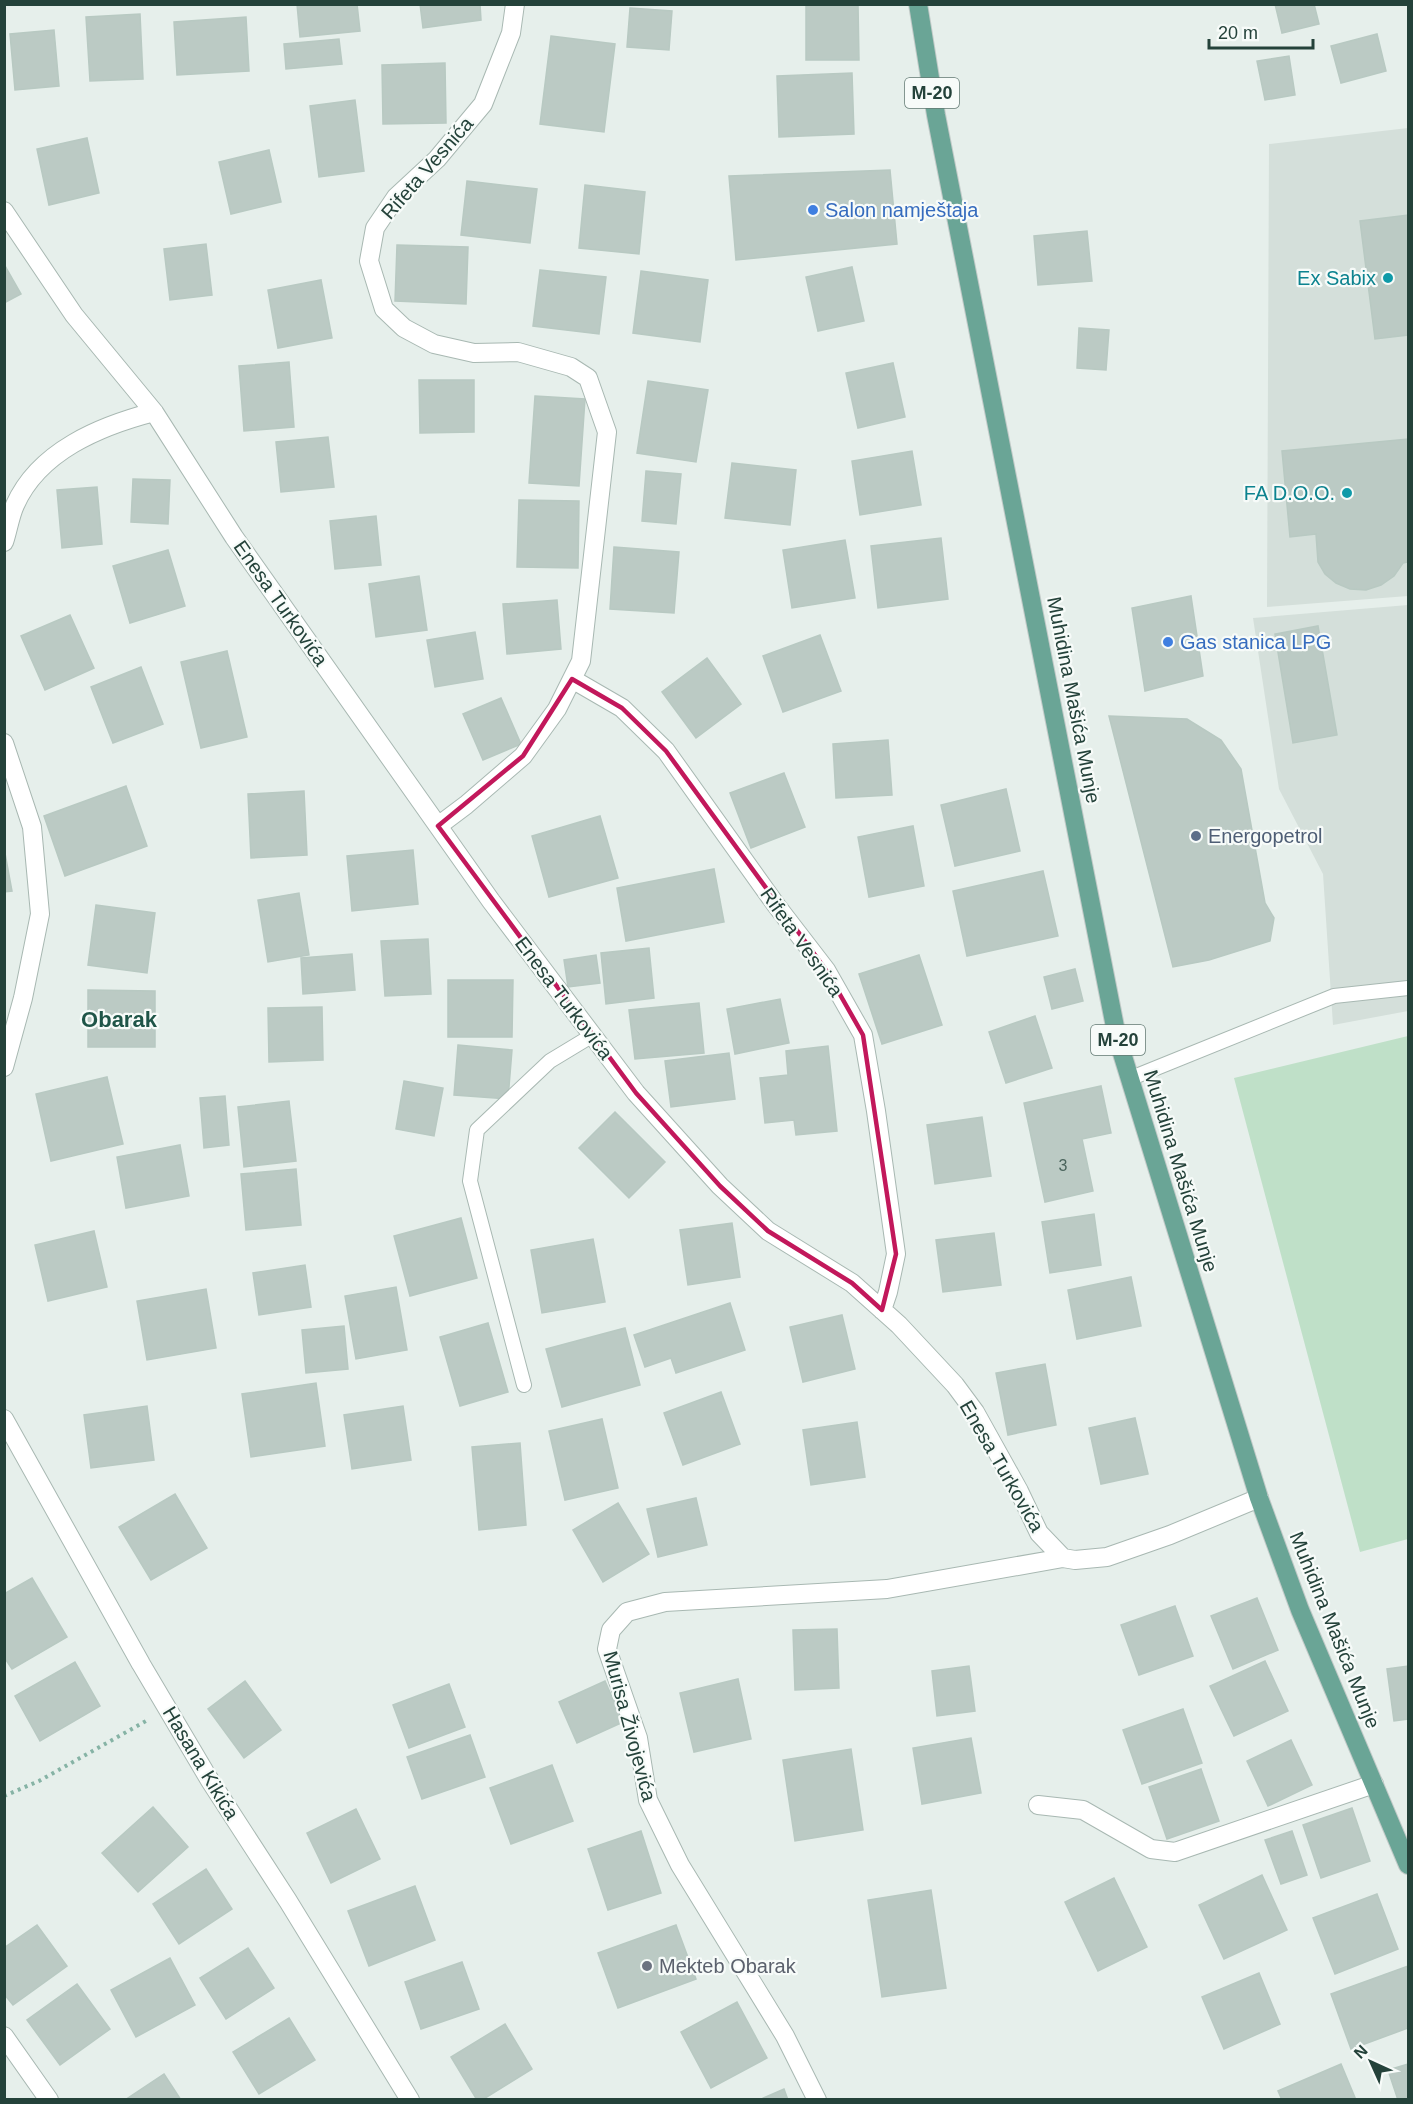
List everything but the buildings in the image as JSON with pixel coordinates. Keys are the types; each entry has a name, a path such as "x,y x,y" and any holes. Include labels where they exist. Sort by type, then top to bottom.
{"main road":[{"name":"Muhidina Mašića Munje","path":"918,4 936,115 1114,1026 1258,1498 1300,1610 1408,1865"}],"street":[{"name":"Rifeta Vesnića","path":"438,826 523,756 557,709 581,661 607,432 588,378 571,367 518,351 474,353 434,344 404,328 384,309 369,261 375,228 396,197 436,159 483,104 510,33 515,4"},
{"name":"Enesa Turkovića","path":"4,211 74,315 154,412 234,537 491,901 636,1092 728,1193 768,1231 852,1283 899,1325 955,1385 975,1412 1019,1491 1039,1533 1063,1558"},
{"path":"4,542 14,506 30,479 53,457 97,430 154,412"},
{"name":"Rifeta Vesnića","path":"572,679 622,708 666,751 826,970 863,1035 896,1254 882,1310"},
{"path":"4,743 32,827 40,914 23,998 4,1067"},
{"name":"Hasana Kikića","path":"4,1419 209,1779 288,1901 410,2100"},
{"path":"1063,1558 1075,1560 1107,1557 1170,1535 1258,1498"},
{"name":"Murisa Živojevića","path":"817,2100 785,2036 680,1865 648,1800 638,1738 607,1649 611,1630 627,1612 665,1602 886,1589 1063,1558"},
{"path":"1038,1805 1083,1810 1151,1849 1175,1852 1342,1793 1374,1784"},
{"path":"4,2036 49,2100"}],"lane":[{"path":"1130,1079 1334,996 1408,988"},
{"path":"524,1385 470,1181 477,1130 550,1061 593,1035"}],"path":[{"path":"4,1797 39,1781 168,1708"}],"highlighted area":[{"path":"572,679 622,708 666,751 826,970 863,1035 896,1254 882,1310 852,1283 768,1231 720,1186 636,1093 438,826 523,756"}],"shaded area":[{"path":"1408,128 1408,596 1267,607 1269,144"},
{"path":"1408,605 1408,1011 1333,1025 1323,874 1279,789 1253,618"}],"green space":[{"path":"1408,1036 1408,1539 1360,1552 1234,1078"}],"place":[{"name":"Salon namještaja","path":"813,210"},
{"name":"Ex Sabix","path":"1388,278"},
{"name":"FA D.O.O.","path":"1347,493"},
{"name":"Gas stanica LPG","path":"1168,642"},
{"name":"Energopetrol","path":"1196,836"},
{"name":"Mekteb Obarak","path":"647,1966"}],"district":[{"name":"Obarak","path":"119,1019"}]}
